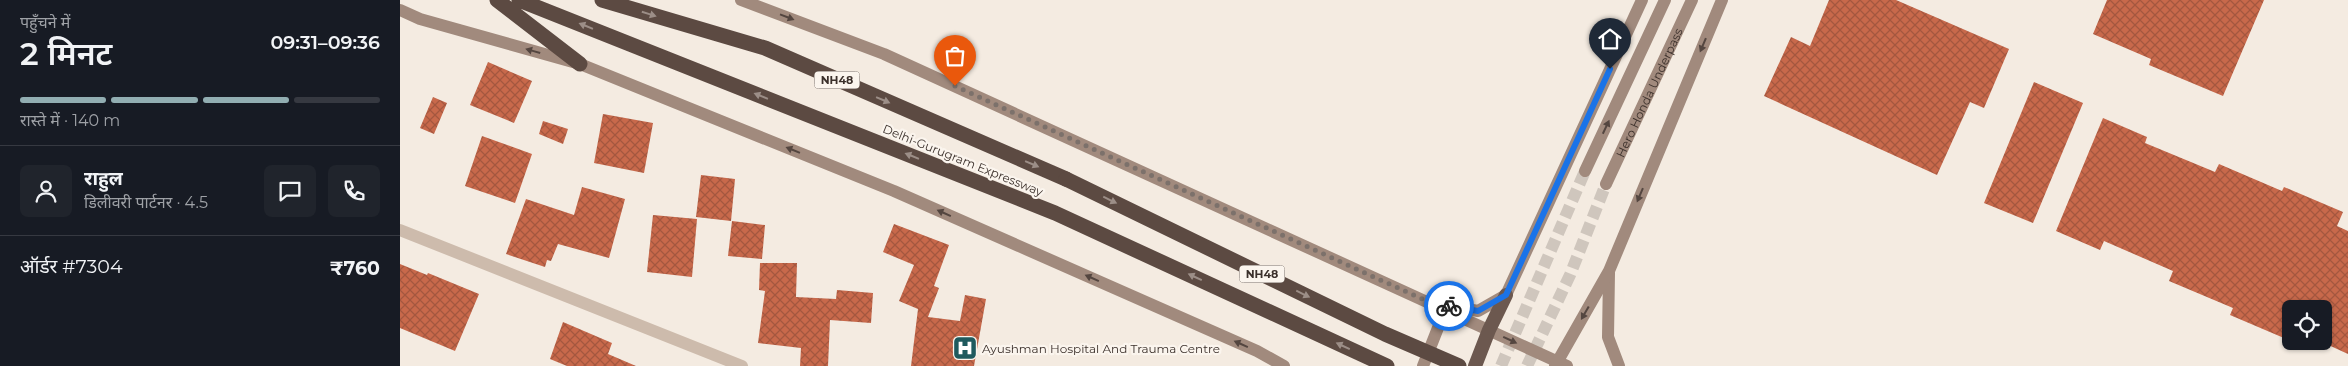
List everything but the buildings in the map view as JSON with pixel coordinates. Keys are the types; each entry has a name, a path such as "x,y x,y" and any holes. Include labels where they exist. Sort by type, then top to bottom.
{"highway":[{"path":"497,0 580,64"},
{"name":"Delhi-Gurugram Expressway","path":"519,0 1055,213 1387,366"},
{"name":"Delhi-Gurugram Expressway","path":"602,0 765,48 1066,178 1385,334 1459,366"},
{"path":"1475,366 1489,330 1506,295"}],"main road":[{"path":"741,0 884,54 1431,303 1560,364 1609,271 1722,0"},
{"path":"1431,303 1478,311 1506,295 1642,0"},
{"name":"Hero Honda Underpass","path":"1585,172 1665,0"},
{"name":"Hero Honda Underpass","path":"1606,184 1692,0"},
{"path":"400,10 420,19 580,64 894,191 1257,352 1283,366"},
{"path":"1609,271 1608,337 1619,366"},
{"path":"1423,366 1445,310"}],"street":[{"path":"400,230 742,366"}],"tunnel":[{"path":"1501,366 1585,171"},
{"path":"1527,366 1570,275 1606,184"}],"way so far":[{"path":"955,86 1431,303 1449,306"}],"place":[{"name":"Ayushman Hospital And Trauma Centre","path":"965,348"}],"route":[{"path":"1449,306 1478,311 1506,295 1610,69"}]}
